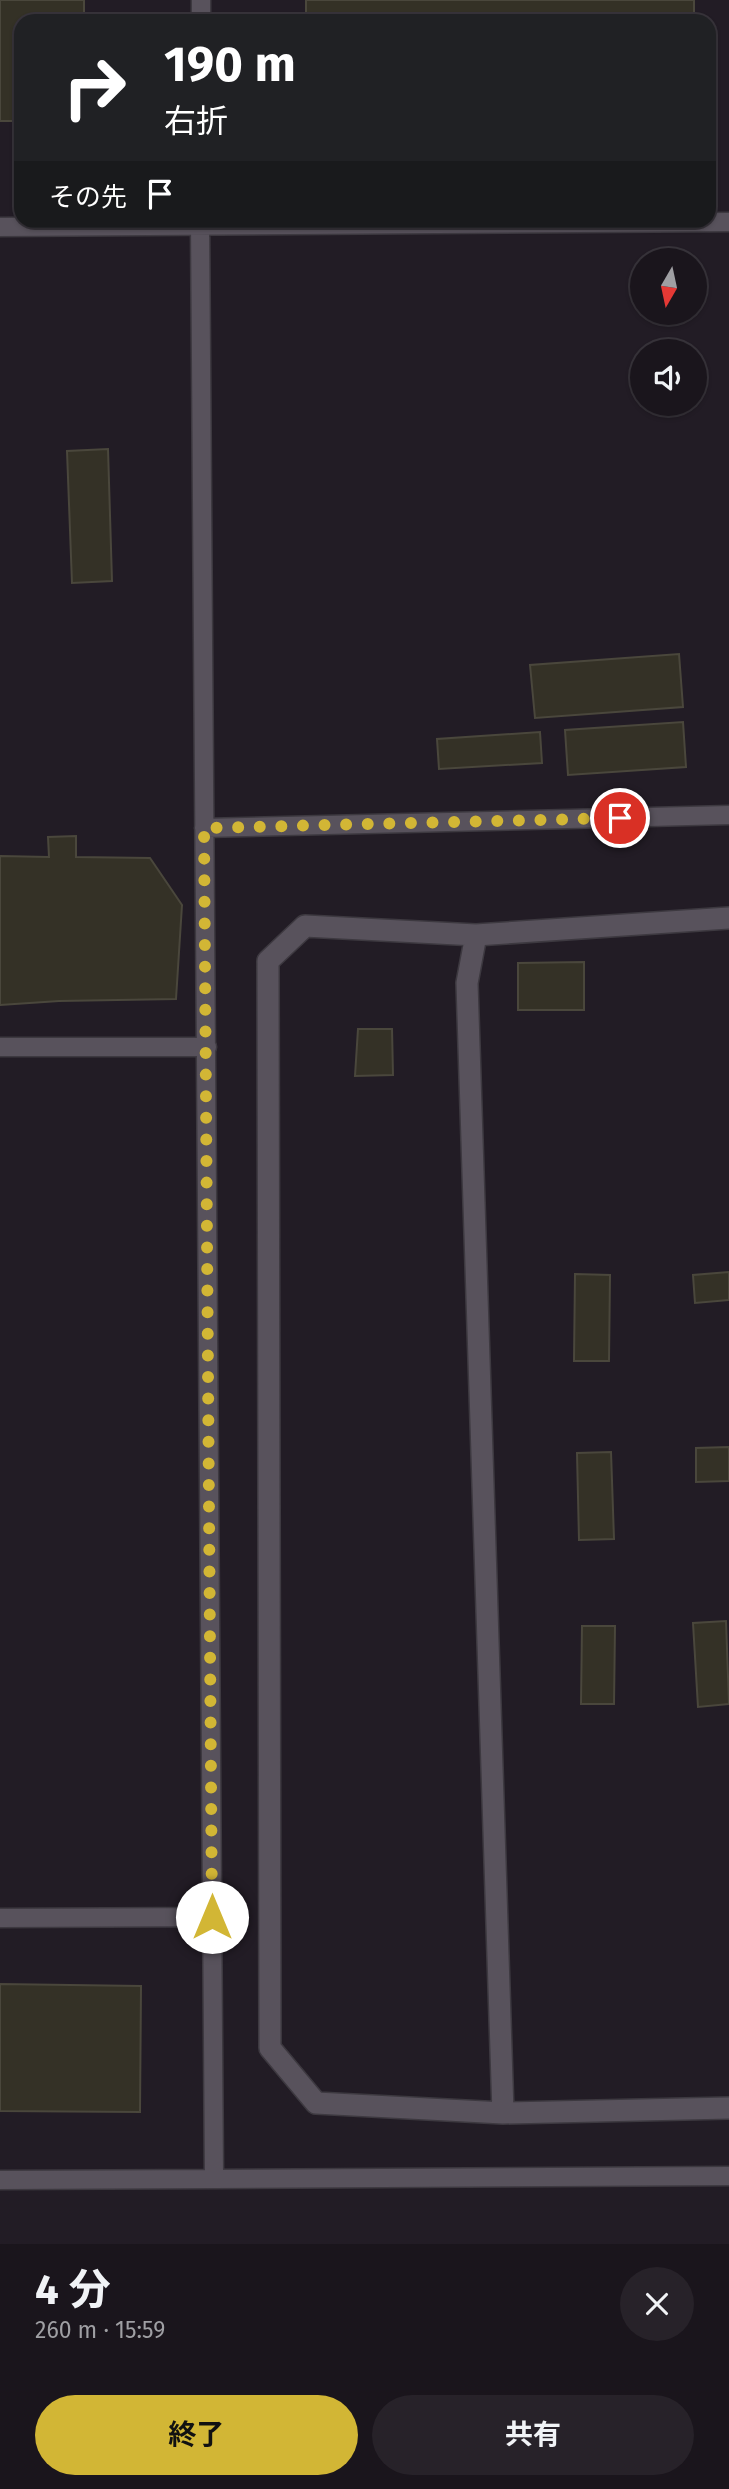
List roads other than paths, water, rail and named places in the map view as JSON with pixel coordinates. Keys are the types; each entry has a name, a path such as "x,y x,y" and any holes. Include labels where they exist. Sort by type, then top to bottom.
{"street":[{"path":"729,918 476,935 305,926 268,961 270,2048 316,2103 503,2113 729,2108"},
{"path":"476,935 467,983 503,2113"}],"lane":[{"path":"200,228 214,2179"},
{"path":"204,828 729,816"},
{"path":"0,1046 207,1047"},
{"path":"0,1918 212,1917"},
{"path":"0,2180 729,2176"}]}
